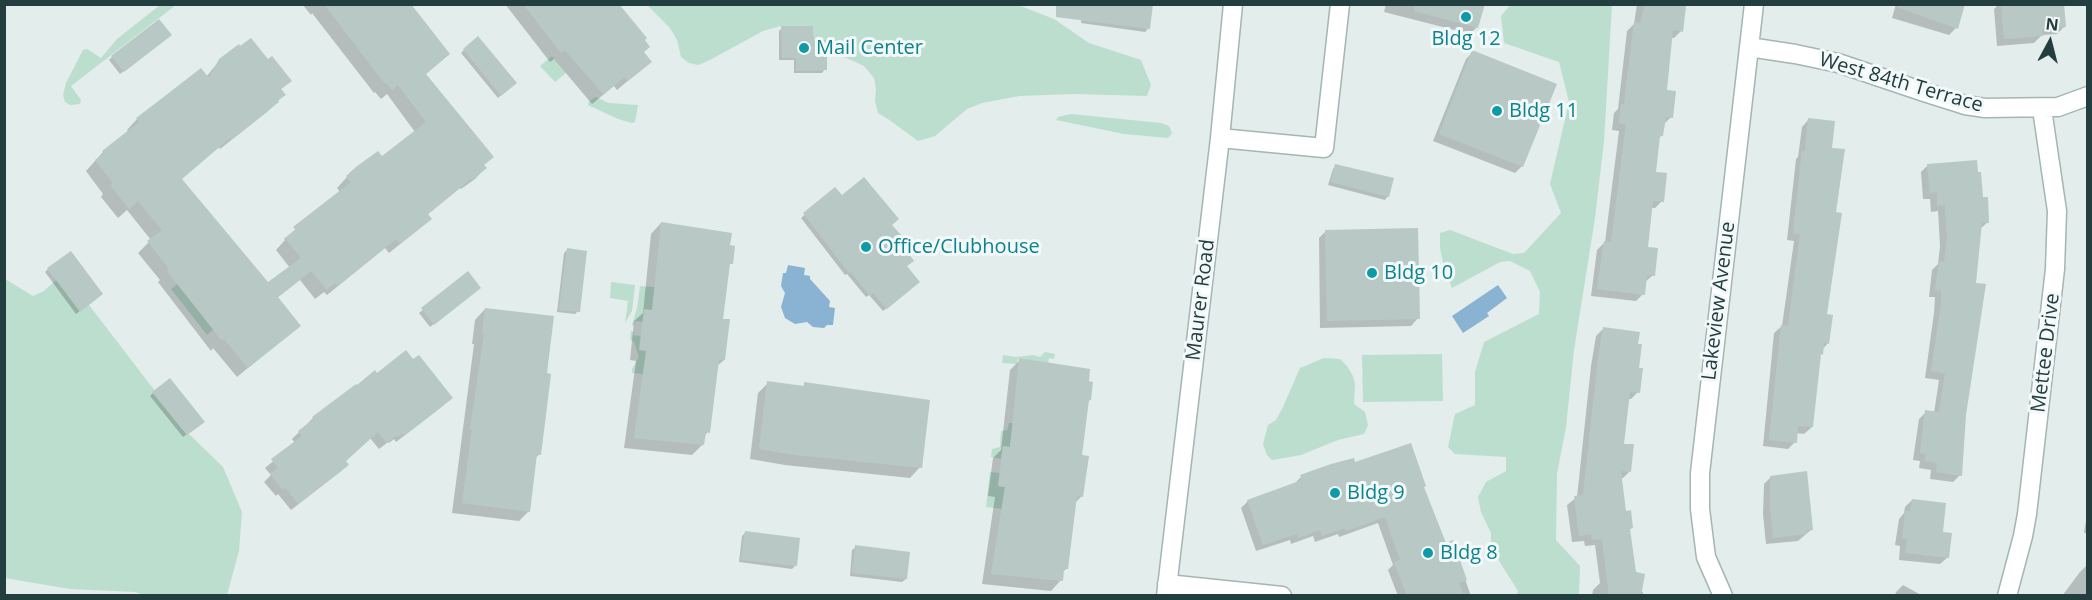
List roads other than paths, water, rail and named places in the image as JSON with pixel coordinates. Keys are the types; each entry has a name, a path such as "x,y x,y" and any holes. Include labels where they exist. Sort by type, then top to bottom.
{"street":[{"name":"Maurer Road","path":"1167,590 1220,138 1233,4"},
{"path":"1220,138 1324,148 1340,4"},
{"name":"Lakeview Avenue","path":"1723,596 1706,557 1700,509 1700,473 1754,4"},
{"name":"West 84th Terrace","path":"1749,47 1838,63 1965,105 2004,109 2042,109 2058,107 2088,96"},
{"name":"Mettee Drive","path":"2007,596 2026,514 2058,234 2056,196 2042,109"},
{"path":"1167,590 1282,596"}],"water":[{"path":"788,265 805,268 804,275 810,276 810,279 830,301 829,307 835,308 833,325 827,325 824,328 813,327 807,322 795,324 785,318 781,307 785,293 781,286 783,273 786,273"},
{"path":"1498,285 1507,298 1487,313 1489,316 1463,333 1452,316"}],"place":[{"name":"Bldg 12","path":"1466,17"},
{"name":"Mail Center","path":"804,48"},
{"name":"Bldg 11","path":"1497,111"},
{"name":"Office/Clubhouse","path":"866,247"},
{"name":"Bldg 10","path":"1372,273"},
{"name":"Bldg 9","path":"1335,493"},
{"name":"Bldg 8","path":"1428,553"}]}
